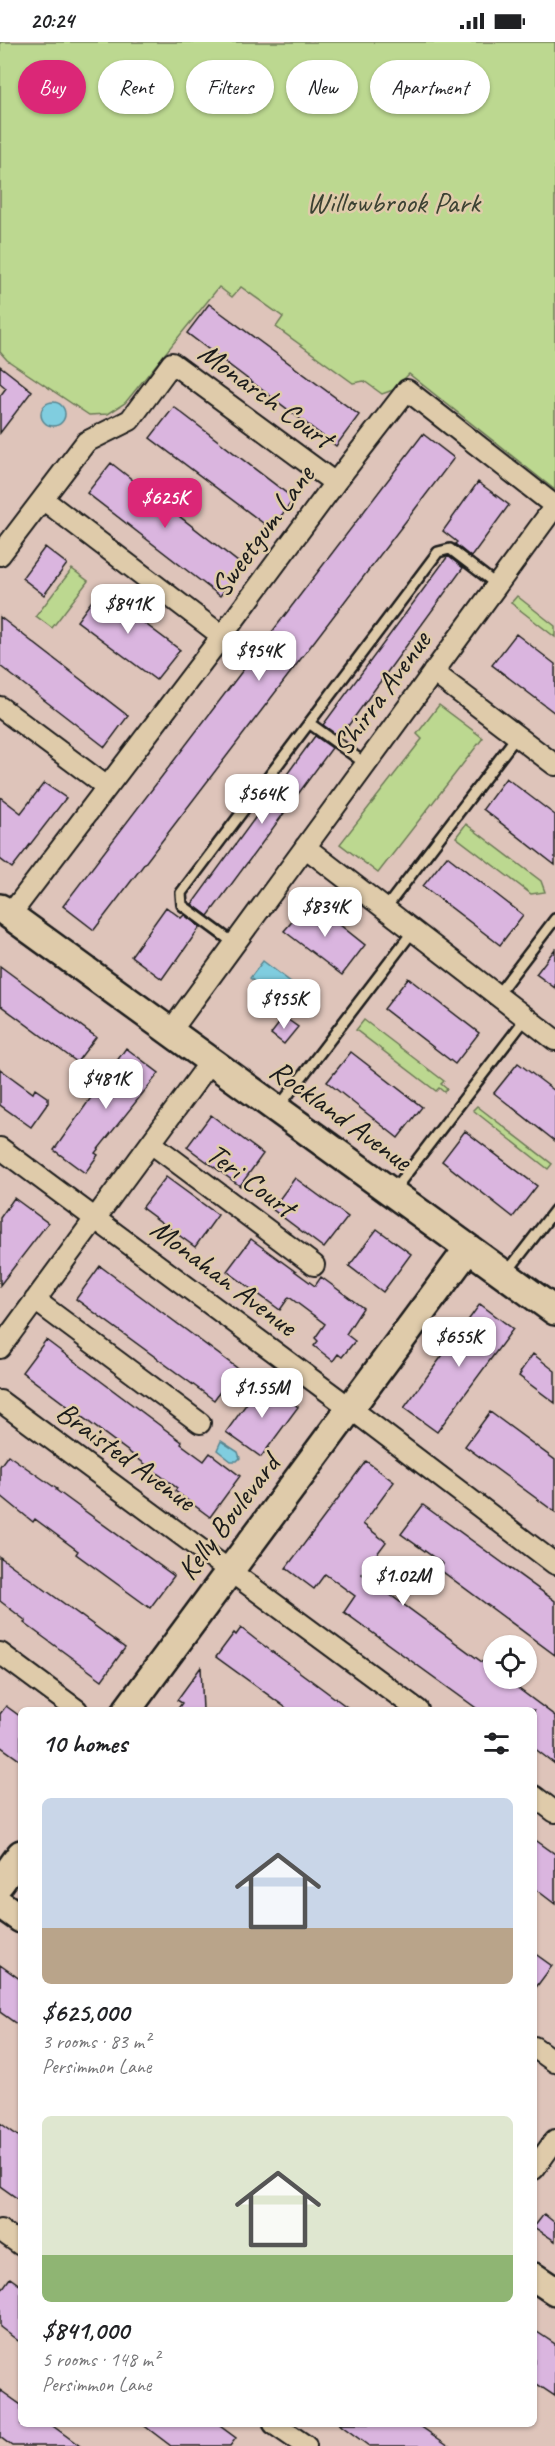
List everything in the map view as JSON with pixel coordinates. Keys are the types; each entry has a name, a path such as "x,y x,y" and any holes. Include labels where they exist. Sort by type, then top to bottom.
{"street":[{"name":"Monarch Court","path":"44,500 86,442 130,420 172,363 335,483"},
{"name":"Sweetgum Lane","path":"5,912 107,787 407,390 555,506"},
{"path":"0,555 44,500 222,636"},
{"name":"Shirra Avenue","path":"170,1032 555,506"},
{"path":"434,672 555,764"},
{"path":"0,707 107,787"},
{"path":"305,847 555,1040"},
{"name":"Rockland Avenue","path":"5,912 555,1311"},
{"path":"0,1348 211,1061"},
{"name":"Teri Court","path":"151,1143 314,1265"},
{"name":"Monahan Avenue","path":"0,1148 350,1408 555,1564"},
{"name":"Kelly Boulevard","path":"129,1707 468,1249"},
{"path":"35,1300 200,1423"},
{"name":"Braisted Avenue","path":"0,1401 414,1707"},
{"path":"0,1653 73,1707"},
{"path":"537,1798 555,1812"},
{"path":"0,1883 18,1858"},
{"path":"0,1904 18,1917"},
{"path":"537,2049 555,2062"},
{"path":"537,2165 555,2140"},
{"path":"1,2232 18,2243"},
{"path":"537,2279 555,2291"},
{"path":"278,2427 306,2446"}],"lane":[{"path":"235,944 182,905 181,893 438,552 450,549 497,585"},
{"path":"309,723 366,764"},
{"path":"385,909 517,735"},
{"path":"497,995 555,919"},
{"path":"277,1109 413,931"},
{"path":"392,1193 526,1018"},
{"path":"505,1275 555,1210"}],"green space":[{"name":"Willowbrook Park","path":"0,42 555,42 555,490 409,374 393,390 382,394 364,381 353,383 276,327 283,317 241,287 232,297 219,287 125,403 108,414 89,415 7,360 0,352"},
{"path":"72,569 88,581 52,628 36,616"},
{"path":"517,596 555,626 555,637 511,603"},
{"path":"439,705 483,738 378,873 340,844 422,739 417,734"},
{"path":"466,824 541,881 545,892 531,894 456,837"},
{"path":"364,1020 444,1081 441,1084 447,1089 444,1092 439,1088 436,1091 356,1030"},
{"path":"477,1106 552,1164 548,1169 473,1110"}],"water":[{"path":"53,402 61,406 65,414 61,422 53,426 45,422 41,414 45,406"},
{"path":"263,961 296,986 275,1014 260,1002 268,991 250,978"},
{"path":"221,1441 238,1452 240,1458 237,1461 231,1461 217,1450"}],"building":[{"path":"209,304 359,415 336,446 187,333"},
{"path":"0,366 32,391 0,433 0,396 6,388 0,383"},
{"path":"174,407 294,499 271,529 150,438"},
{"path":"423,434 454,458 94,930 63,906"},
{"path":"111,463 243,566 220,596 87,493"},
{"path":"478,482 509,505 471,557 443,531"},
{"path":"45,547 67,564 44,595 22,578"},
{"path":"448,556 463,568 340,737 323,725"},
{"path":"100,590 180,650 156,680 77,621"},
{"path":"0,617 128,716 105,747 0,666"},
{"path":"516,634 555,664 555,713 492,665"},
{"path":"315,736 332,748 208,916 192,904"},
{"path":"506,778 555,815 555,865 483,809"},
{"path":"44,783 66,798 12,868 0,859 0,797 21,813"},
{"path":"447,856 523,915 500,945 423,886"},
{"path":"310,901 365,945 342,975 284,931"},
{"path":"166,907 181,918 184,915 200,927 162,979 131,956"},
{"path":"555,949 555,988 536,974"},
{"path":"0,966 96,1037 77,1062 0,1005"},
{"path":"408,978 479,1033 455,1064 384,1009"},
{"path":"284,1017 298,1027 284,1044 271,1034"},
{"path":"126,1048 159,1073 95,1153 98,1155 85,1173 54,1150"},
{"path":"351,1052 422,1107 398,1138 327,1082"},
{"path":"518,1063 555,1091 555,1141 494,1093"},
{"path":"0,1069 33,1093 35,1089 48,1098 48,1103 31,1127 0,1105"},
{"path":"211,1115 263,1154 240,1186 187,1147"},
{"path":"465,1131 537,1186 513,1217 442,1161"},
{"path":"166,1177 218,1215 195,1247 142,1208"},
{"path":"295,1178 348,1217 324,1248 272,1209"},
{"path":"14,1198 48,1223 0,1285 0,1218"},
{"path":"377,1229 411,1254 383,1292 349,1266"},
{"path":"251,1239 315,1286 321,1277 363,1308 346,1334 355,1341 342,1357 338,1354 333,1361 314,1346 318,1341 315,1338 325,1324 289,1297 280,1310 227,1271"},
{"path":"100,1266 237,1368 214,1400 76,1299"},
{"path":"480,1304 513,1329 437,1432 404,1408"},
{"path":"46,1340 204,1461 210,1453 240,1476 210,1517 175,1491 177,1488 22,1372"},
{"path":"533,1354 555,1371 555,1403 519,1376"},
{"path":"263,1381 298,1407 261,1457 226,1432"},
{"path":"490,1412 555,1460 555,1512 465,1446"},
{"path":"8,1455 174,1576 150,1608 76,1554 78,1551 35,1519 33,1522 0,1495 0,1466"},
{"path":"366,1461 394,1482 363,1524 386,1542 362,1574 483,1663 483,1689 519,1689 555,1716 555,1764 537,1750 537,1707 475,1707 344,1612 355,1596 325,1574 314,1589 286,1568"},
{"path":"423,1505 555,1601 555,1655 537,1642 537,1635 528,1635 439,1569 443,1564 401,1534"},
{"path":"0,1557 125,1648 102,1680 24,1623 26,1621 0,1601"},
{"path":"241,1628 347,1707 285,1707 216,1657 234,1633 236,1635"},
{"path":"201,1667 203,1707 179,1707 182,1703 177,1700"},
{"path":"6,1706 18,1715 18,1759 0,1746 0,1714"},
{"path":"537,1841 555,1854 555,1904 537,1890"},
{"path":"537,1955 552,1966 537,1986"},
{"path":"0,1965 18,1978 18,2025 0,2012"},
{"path":"0,2123 18,2136 18,2199 0,2186"},
{"path":"544,2214 555,2223 555,2241 537,2229 537,2223"},
{"path":"10,2278 18,2284 18,2341 0,2327 0,2292"},
{"path":"537,2332 555,2344 555,2396 537,2384"},
{"path":"0,2390 18,2403 18,2427 54,2427 80,2446 12,2446 0,2437"},
{"path":"146,2427 221,2427 236,2438 230,2446 171,2446"},
{"path":"343,2427 421,2427 449,2446 369,2446"}]}
